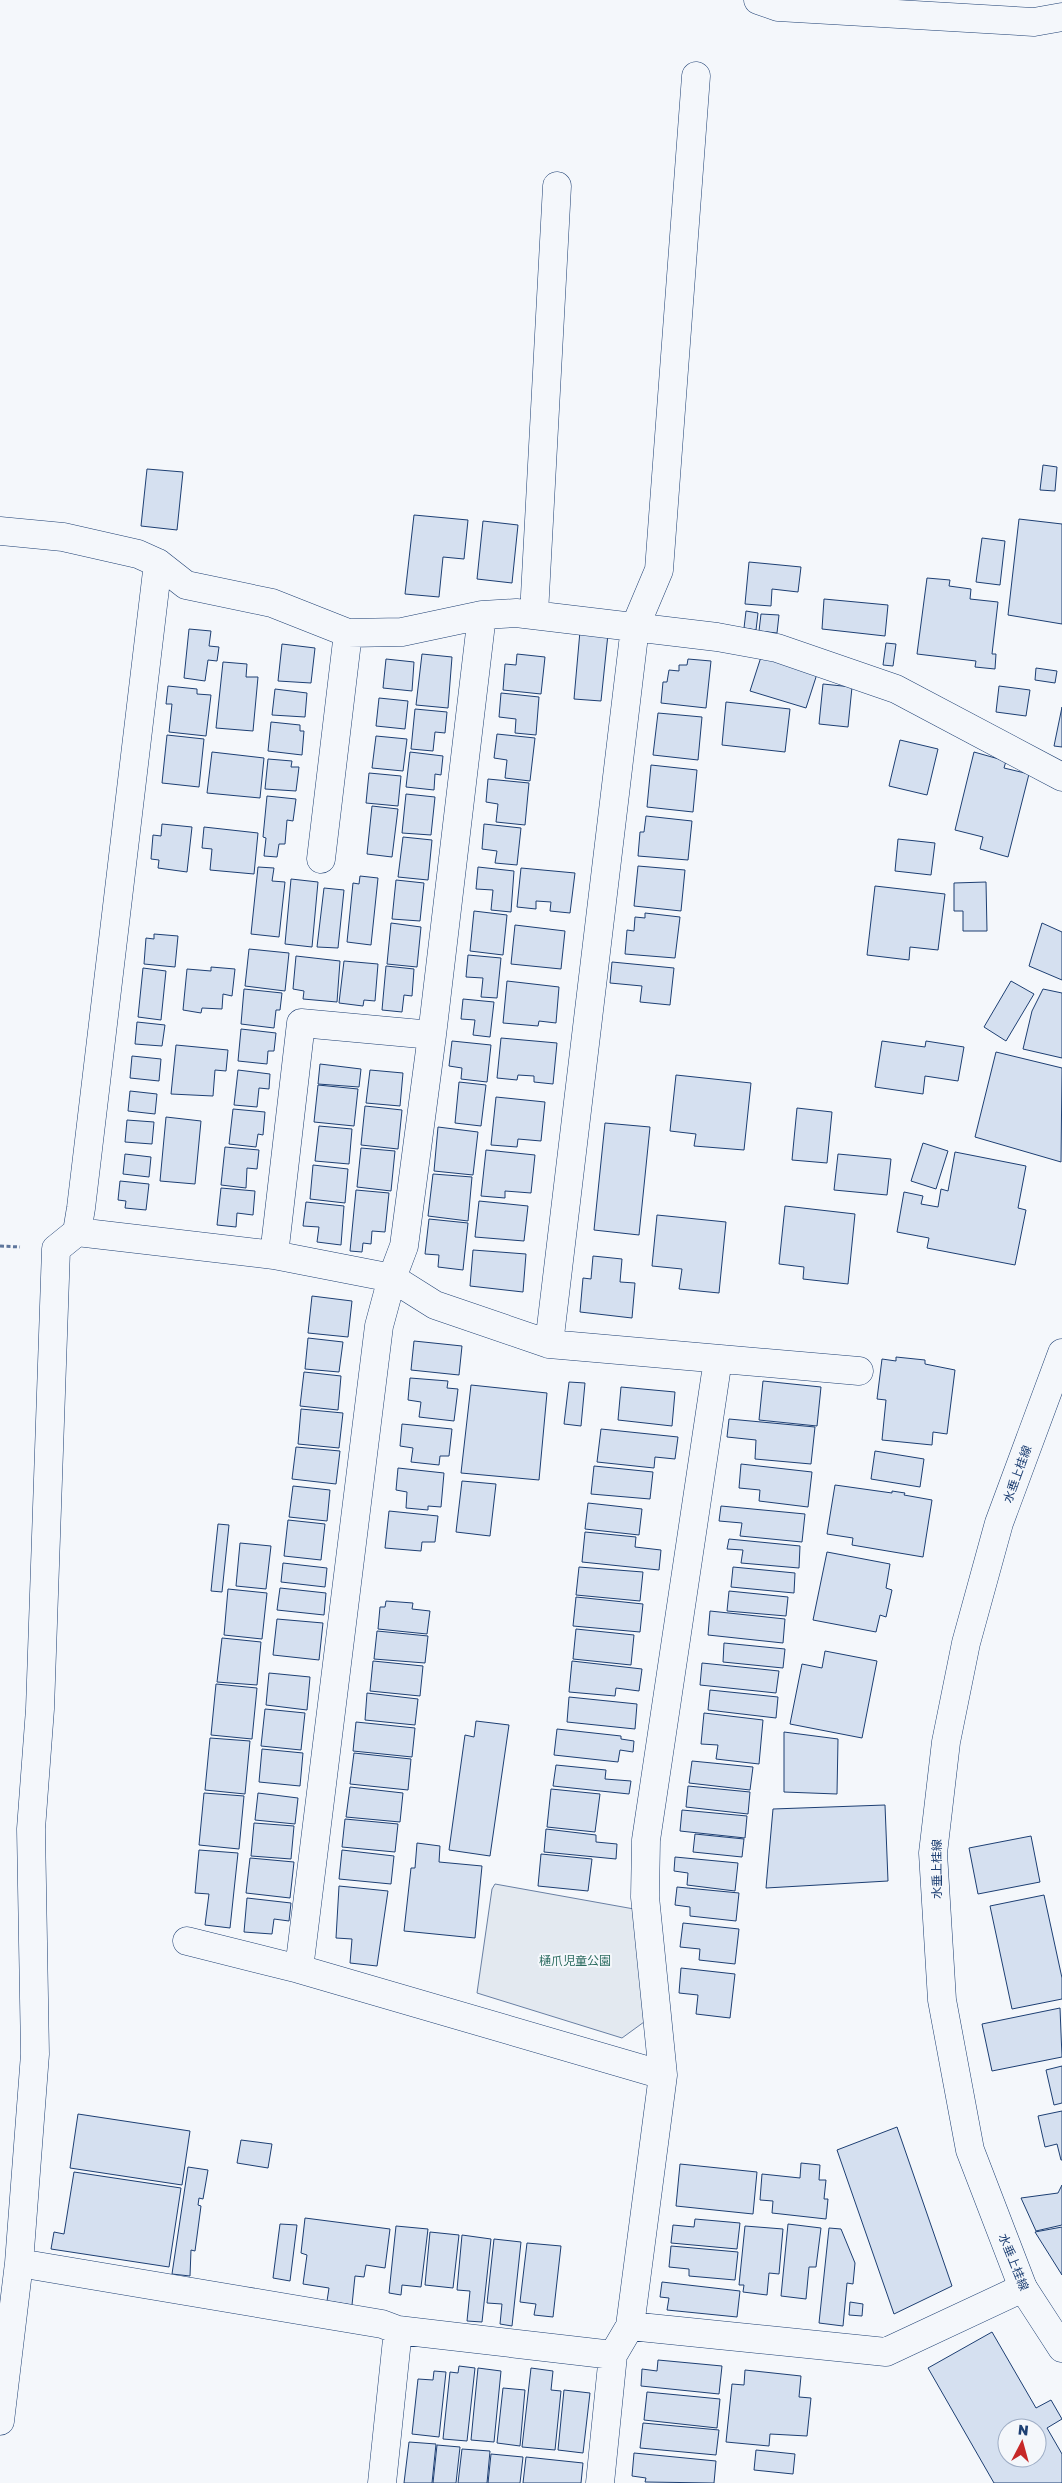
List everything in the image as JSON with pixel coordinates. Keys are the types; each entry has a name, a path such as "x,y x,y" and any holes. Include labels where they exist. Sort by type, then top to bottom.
{"street":[{"path":"758,0 778,7 1034,22 1062,17"},
{"path":"549,1344 635,627 658,570 696,76"},
{"path":"534,614 557,186"},
{"path":"0,531 63,537 138,554 158,563 186,585 272,603 348,632 402,632 482,615 534,614 717,637 776,648 887,686 1062,777"},
{"path":"0,2421 19,2263 35,2054 31,1828 40,1709 56,1250 77,1232 158,563"},
{"path":"299,1969 378,1326 392,1278 404,1246 432,1034 482,615"},
{"path":"321,859 348,632"},
{"path":"274,1255 301,1024 432,1034"},
{"path":"77,1232 274,1255 392,1278 435,1305 549,1344 859,1371"},
{"name":"水垂上桂線","path":"1062,1353 999,1523 966,1643 946,1742 933,1853 942,2000 970,2150 1023,2288 1062,2348"},
{"path":"600,2483 613,2355 630,2326 663,2074 645,1896 646,1840 718,1358"},
{"path":"187,1940 299,1969 663,2074"},
{"path":"19,2263 382,2324 398,2330 613,2355"},
{"path":"630,2326 886,2352 1023,2288"},
{"path":"382,2483 398,2330"}],"green space":[{"name":"樋爪児童公園","path":"495,1884 634,1909 644,2022 622,2038 477,1993 492,1889"}],"building":[{"path":"1043,465 1057,467 1055,491 1040,490"},
{"path":"147,469 183,472 177,530 141,526"},
{"path":"414,515 468,520 464,559 443,557 439,597 405,594"},
{"path":"1019,519 1062,524 1062,624 1008,615"},
{"path":"483,521 518,525 512,583 477,579"},
{"path":"982,538 1005,541 1000,585 976,582"},
{"path":"749,562 801,567 798,592 772,589 771,606 745,604"},
{"path":"927,578 950,580 949,586 971,589 970,599 998,602 992,654 996,654 995,669 975,667 976,661 917,654"},
{"path":"824,599 888,605 885,636 822,629"},
{"path":"746,611 758,613 756,630 744,628"},
{"path":"761,614 779,615 777,633 759,631"},
{"path":"189,629 211,631 209,646 219,647 217,661 208,660 205,681 184,678"},
{"path":"580,631 608,634 601,701 574,699"},
{"path":"886,643 896,644 893,666 883,665"},
{"path":"282,644 315,648 311,683 278,681"},
{"path":"422,654 452,657 448,708 416,705"},
{"path":"517,654 545,657 541,694 503,690 505,664 516,665"},
{"path":"761,657 817,674 806,708 750,691"},
{"path":"386,659 414,662 412,691 383,688"},
{"path":"688,659 711,661 706,708 661,703 663,682 667,682 669,670 679,671 679,665 687,665"},
{"path":"223,662 247,664 246,677 258,677 253,731 216,728"},
{"path":"1036,668 1057,671 1055,683 1035,680"},
{"path":"823,684 852,687 848,727 819,724"},
{"path":"168,686 197,689 197,694 211,695 206,736 169,732 172,704 166,704"},
{"path":"999,686 1030,690 1026,716 996,712"},
{"path":"275,689 307,693 305,717 272,715"},
{"path":"501,693 539,697 536,735 515,733 516,719 499,717"},
{"path":"379,698 408,701 405,729 376,726"},
{"path":"726,702 790,709 785,752 722,745"},
{"path":"1062,707 1062,747 1054,746"},
{"path":"415,709 447,712 445,733 435,732 433,751 411,749"},
{"path":"658,713 702,717 698,760 653,755"},
{"path":"271,722 300,725 300,731 304,731 302,755 268,751"},
{"path":"497,734 535,738 530,781 505,778 507,760 494,758"},
{"path":"167,735 204,739 199,787 162,783"},
{"path":"376,736 407,739 403,771 372,768"},
{"path":"900,740 938,749 927,795 889,786"},
{"path":"212,752 264,758 260,798 207,793"},
{"path":"410,752 443,756 441,775 435,774 434,790 406,787"},
{"path":"974,752 1006,761 1004,768 1029,774 1008,857 980,849 983,837 955,830"},
{"path":"268,759 292,761 291,767 299,767 296,791 265,789"},
{"path":"651,765 697,770 693,812 647,807"},
{"path":"369,773 401,776 398,806 366,803"},
{"path":"488,779 529,783 525,825 496,822 498,804 486,802"},
{"path":"406,794 435,797 431,835 402,833"},
{"path":"267,796 296,799 293,821 287,820 285,844 279,844 277,857 264,856 266,838 263,837"},
{"path":"372,806 398,809 392,857 367,854"},
{"path":"646,816 692,821 688,860 638,856 640,832 644,832"},
{"path":"162,824 192,827 187,872 158,868 159,860 151,859 153,835 161,836"},
{"path":"484,824 521,828 517,865 495,863 497,851 482,849"},
{"path":"204,827 258,833 254,874 210,870 212,849 202,848"},
{"path":"403,837 432,840 428,880 398,877"},
{"path":"898,839 935,843 931,875 895,871"},
{"path":"638,866 685,870 681,911 634,906"},
{"path":"258,867 274,868 272,881 285,882 279,937 251,934"},
{"path":"478,867 514,871 511,912 491,910 493,890 476,889"},
{"path":"521,868 575,873 570,913 550,911 551,902 536,901 536,909 517,907"},
{"path":"360,876 378,878 371,945 347,942 353,883 359,884"},
{"path":"291,879 318,882 312,947 285,944"},
{"path":"396,880 424,883 420,921 392,919"},
{"path":"986,882 987,931 963,931 963,911 954,911 954,883"},
{"path":"875,886 945,894 938,950 910,947 909,960 867,955"},
{"path":"324,888 344,890 338,948 317,947"},
{"path":"474,911 507,915 503,955 470,951"},
{"path":"645,913 680,917 675,958 625,954 627,930 634,931 635,917 645,918"},
{"path":"391,923 421,927 417,967 387,964"},
{"path":"1042,923 1062,932 1062,980 1029,966"},
{"path":"515,925 565,931 561,969 511,964"},
{"path":"154,934 178,936 175,967 144,964 146,938 154,939"},
{"path":"249,949 289,953 285,991 245,986"},
{"path":"468,955 501,958 497,998 481,997 483,978 466,977"},
{"path":"296,956 340,961 337,1002 303,999 304,991 293,989"},
{"path":"344,961 378,964 375,1001 364,1000 363,1006 339,1003"},
{"path":"612,962 674,968 670,1005 640,1002 642,986 610,983"},
{"path":"386,966 414,969 412,996 404,995 402,1012 382,1010"},
{"path":"211,967 235,969 232,996 223,994 222,1009 202,1008 201,1013 183,1010 187,969 211,971"},
{"path":"143,968 166,971 161,1020 138,1017"},
{"path":"507,981 559,987 556,1023 539,1021 538,1026 503,1023"},
{"path":"1011,981 1034,994 1006,1041 984,1027"},
{"path":"244,989 282,993 280,1010 276,1010 274,1028 241,1024"},
{"path":"1043,989 1062,993 1062,1058 1023,1049 1032,1011"},
{"path":"463,999 494,1002 490,1037 473,1035 475,1020 461,1019"},
{"path":"137,1022 165,1025 162,1046 135,1044"},
{"path":"241,1029 276,1033 274,1051 268,1051 267,1064 238,1061"},
{"path":"501,1038 557,1043 553,1084 534,1082 534,1076 518,1075 517,1080 497,1078"},
{"path":"452,1041 491,1045 487,1082 461,1079 462,1068 449,1066"},
{"path":"882,1041 925,1047 926,1041 964,1047 958,1081 925,1076 923,1094 875,1087"},
{"path":"176,1045 228,1050 226,1071 215,1070 213,1096 171,1094"},
{"path":"996,1052 1062,1068 1061,1162 975,1137"},
{"path":"132,1056 161,1059 159,1081 130,1078"},
{"path":"320,1064 361,1069 359,1087 318,1084"},
{"path":"238,1070 270,1074 269,1089 259,1088 257,1107 234,1105"},
{"path":"370,1070 403,1073 400,1106 366,1103"},
{"path":"676,1075 751,1083 744,1150 694,1146 696,1134 670,1131"},
{"path":"459,1082 486,1085 481,1126 455,1123"},
{"path":"318,1085 358,1089 354,1126 314,1122"},
{"path":"130,1091 157,1094 155,1114 128,1111"},
{"path":"496,1097 545,1102 541,1141 518,1139 517,1147 491,1145"},
{"path":"365,1106 402,1110 398,1149 361,1145"},
{"path":"797,1108 832,1112 827,1163 792,1160"},
{"path":"233,1109 265,1112 263,1135 258,1134 256,1147 229,1144"},
{"path":"166,1117 201,1121 195,1184 160,1181"},
{"path":"127,1120 154,1122 152,1144 125,1142"},
{"path":"605,1123 650,1127 639,1235 594,1230"},
{"path":"319,1126 352,1129 349,1164 315,1161"},
{"path":"438,1127 478,1132 473,1175 434,1171"},
{"path":"923,1143 948,1151 936,1189 911,1181"},
{"path":"225,1147 259,1150 257,1169 247,1168 246,1188 221,1185"},
{"path":"361,1148 395,1151 391,1191 357,1187"},
{"path":"486,1150 535,1155 531,1193 505,1191 505,1198 481,1196"},
{"path":"955,1152 1026,1166 1018,1208 1026,1210 1015,1265 927,1248 929,1238 897,1232 904,1192 923,1196 921,1204 938,1207 941,1189 948,1191"},
{"path":"125,1154 151,1157 149,1177 123,1174"},
{"path":"838,1154 891,1159 887,1195 834,1190"},
{"path":"313,1165 348,1169 345,1203 310,1199"},
{"path":"433,1174 472,1177 468,1221 428,1216"},
{"path":"120,1181 149,1184 146,1210 125,1208 126,1201 118,1200"},
{"path":"221,1188 255,1191 253,1215 237,1213 236,1227 217,1225"},
{"path":"356,1190 389,1193 385,1232 372,1231 371,1244 363,1243 362,1252 350,1251"},
{"path":"479,1201 528,1206 524,1241 475,1237"},
{"path":"306,1202 344,1206 341,1245 317,1242 319,1227 303,1226"},
{"path":"785,1206 855,1214 848,1284 803,1279 804,1267 779,1264"},
{"path":"657,1215 726,1222 719,1293 679,1289 682,1269 652,1266"},
{"path":"429,1219 468,1223 463,1270 438,1267 439,1255 425,1254"},
{"path":"473,1250 526,1254 523,1292 470,1286"},
{"path":"593,1256 622,1259 620,1282 635,1283 632,1318 580,1312 583,1278 591,1279"},
{"path":"312,1296 352,1301 348,1337 308,1333"},
{"path":"308,1338 343,1342 339,1372 305,1369"},
{"path":"414,1341 462,1346 459,1375 411,1370"},
{"path":"896,1357 925,1360 925,1364 955,1370 947,1434 933,1432 932,1445 882,1440 886,1400 877,1399 882,1359 896,1361"},
{"path":"304,1372 341,1376 338,1410 300,1406"},
{"path":"410,1378 448,1381 447,1388 458,1389 454,1421 419,1417 421,1402 408,1400"},
{"path":"763,1381 821,1387 817,1426 759,1420"},
{"path":"569,1382 585,1383 581,1426 564,1424"},
{"path":"471,1385 547,1393 539,1480 461,1473"},
{"path":"621,1387 675,1392 672,1426 618,1420"},
{"path":"301,1409 343,1413 339,1448 298,1444"},
{"path":"729,1419 815,1427 811,1464 755,1459 756,1440 727,1437"},
{"path":"402,1424 452,1429 449,1456 440,1456 439,1465 411,1462 413,1448 400,1446"},
{"path":"601,1429 678,1437 675,1459 655,1457 654,1468 597,1462"},
{"path":"296,1447 340,1451 336,1484 292,1479"},
{"path":"875,1451 924,1459 920,1487 871,1479"},
{"path":"741,1464 812,1472 808,1507 759,1501 760,1490 739,1488"},
{"path":"594,1466 653,1472 650,1499 591,1494"},
{"path":"398,1468 444,1473 441,1507 428,1506 428,1510 406,1508 407,1492 396,1490"},
{"path":"462,1481 496,1484 490,1536 456,1532"},
{"path":"835,1485 905,1493 904,1495 932,1500 923,1557 852,1545 853,1538 827,1534"},
{"path":"293,1486 330,1490 327,1521 289,1517"},
{"path":"588,1503 642,1509 639,1535 585,1529"},
{"path":"721,1506 805,1514 802,1542 740,1536 742,1523 719,1521"},
{"path":"389,1511 438,1516 435,1542 422,1542 421,1551 385,1548"},
{"path":"288,1520 325,1524 321,1560 284,1556"},
{"path":"218,1524 229,1525 222,1592 211,1591"},
{"path":"585,1532 636,1537 635,1547 661,1550 659,1570 582,1562"},
{"path":"729,1539 800,1546 799,1568 741,1563 743,1550 727,1549"},
{"path":"240,1543 271,1546 266,1589 236,1586"},
{"path":"827,1552 890,1564 886,1588 892,1590 886,1617 880,1615 876,1632 813,1620"},
{"path":"283,1563 327,1568 325,1587 281,1582"},
{"path":"579,1567 643,1572 640,1601 576,1595"},
{"path":"733,1567 795,1573 794,1593 731,1587"},
{"path":"280,1588 326,1593 324,1615 277,1610"},
{"path":"228,1589 267,1593 262,1639 224,1635"},
{"path":"729,1591 788,1597 786,1616 727,1611"},
{"path":"576,1597 643,1604 640,1632 573,1626"},
{"path":"386,1601 413,1603 412,1609 430,1611 427,1634 378,1629 380,1607 385,1607"},
{"path":"710,1611 785,1619 783,1643 708,1635"},
{"path":"277,1619 323,1623 319,1660 273,1655"},
{"path":"576,1629 634,1635 631,1665 573,1659"},
{"path":"377,1631 428,1636 425,1663 374,1659"},
{"path":"222,1638 261,1642 257,1685 217,1682"},
{"path":"724,1643 785,1649 783,1668 723,1662"},
{"path":"825,1651 877,1661 862,1738 790,1724 802,1664 822,1668"},
{"path":"373,1661 423,1666 420,1696 370,1691"},
{"path":"572,1661 642,1669 639,1691 616,1688 615,1696 569,1692"},
{"path":"702,1663 779,1671 776,1693 700,1685"},
{"path":"269,1673 310,1677 307,1710 266,1705"},
{"path":"216,1684 257,1688 252,1739 211,1735"},
{"path":"710,1690 778,1697 776,1718 708,1710"},
{"path":"367,1693 418,1699 415,1725 365,1720"},
{"path":"569,1697 637,1704 635,1729 567,1722"},
{"path":"265,1709 305,1713 301,1750 261,1746"},
{"path":"704,1713 763,1720 759,1764 716,1759 718,1745 701,1744"},
{"path":"476,1721 509,1725 490,1856 449,1850 465,1735 474,1737"},
{"path":"356,1722 415,1728 412,1757 353,1751"},
{"path":"557,1729 621,1736 621,1739 634,1741 633,1752 620,1750 618,1762 554,1755"},
{"path":"784,1732 838,1739 837,1794 784,1792"},
{"path":"210,1738 250,1741 245,1794 205,1790"},
{"path":"262,1749 303,1753 300,1786 259,1782"},
{"path":"354,1753 411,1759 408,1790 350,1784"},
{"path":"692,1761 753,1767 750,1790 689,1783"},
{"path":"556,1765 606,1770 605,1779 631,1781 629,1794 553,1786"},
{"path":"688,1786 750,1792 748,1814 686,1807"},
{"path":"350,1787 403,1793 400,1822 346,1817"},
{"path":"551,1789 600,1794 595,1832 547,1827"},
{"path":"204,1793 244,1796 239,1849 199,1845"},
{"path":"258,1793 298,1798 295,1824 255,1820"},
{"path":"885,1805 888,1881 766,1888 773,1809"},
{"path":"682,1810 747,1816 745,1838 680,1831"},
{"path":"345,1819 398,1824 395,1852 342,1847"},
{"path":"254,1823 294,1826 291,1859 251,1856"},
{"path":"546,1829 596,1835 596,1842 617,1844 616,1859 544,1852"},
{"path":"695,1834 744,1839 742,1857 693,1852"},
{"path":"1031,1836 1040,1882 978,1894 969,1848"},
{"path":"417,1843 440,1846 439,1862 482,1866 475,1938 404,1931 411,1868 415,1868"},
{"path":"199,1850 238,1853 230,1928 205,1925 209,1894 195,1893"},
{"path":"342,1850 394,1856 391,1884 339,1879"},
{"path":"541,1854 592,1859 588,1891 538,1886"},
{"path":"675,1857 738,1863 735,1891 687,1885 688,1873 674,1871"},
{"path":"250,1858 294,1862 290,1898 246,1893"},
{"path":"339,1886 388,1891 377,1966 350,1963 352,1939 336,1938"},
{"path":"677,1887 739,1893 736,1921 690,1916 690,1907 675,1905"},
{"path":"1044,1895 1062,1978 1062,1999 1012,2009 990,1906"},
{"path":"247,1898 291,1903 289,1921 274,1919 272,1934 244,1932"},
{"path":"683,1923 739,1929 735,1964 699,1960 700,1949 680,1947"},
{"path":"681,1968 735,1974 730,2018 696,2014 698,1995 679,1993"},
{"path":"1060,2008 1062,2057 992,2071 982,2024"},
{"path":"1062,2066 1062,2103 1054,2105 1046,2070"},
{"path":"1062,2111 1061,2160 1057,2144 1045,2147 1038,2116"},
{"path":"78,2114 190,2131 182,2185 70,2168"},
{"path":"897,2127 952,2286 894,2314 837,2150"},
{"path":"241,2140 272,2144 268,2168 237,2163"},
{"path":"801,2163 820,2165 819,2180 826,2180 824,2199 828,2199 826,2219 772,2213 773,2201 760,2200 762,2174 800,2178"},
{"path":"680,2164 757,2172 753,2214 676,2206"},
{"path":"188,2167 208,2170 203,2199 199,2198 198,2205 201,2206 195,2251 191,2250 190,2276 172,2274"},
{"path":"74,2172 181,2188 169,2267 51,2249 54,2232 64,2234"},
{"path":"1062,2185 1062,2225 1036,2231 1021,2198 1058,2193"},
{"path":"305,2218 390,2229 385,2268 366,2265 364,2277 355,2276 352,2305 327,2301 329,2288 303,2284 307,2255 301,2253"},
{"path":"695,2219 740,2223 737,2249 671,2243 673,2225 694,2227"},
{"path":"280,2224 297,2225 290,2281 273,2278"},
{"path":"788,2224 821,2228 816,2267 809,2267 806,2299 781,2296"},
{"path":"396,2226 428,2229 421,2287 402,2285 401,2295 389,2293"},
{"path":"745,2226 783,2229 779,2274 769,2273 767,2295 743,2292 744,2285 739,2285"},
{"path":"1062,2227 1062,2275 1035,2232"},
{"path":"829,2228 841,2229 855,2263 853,2284 847,2283 843,2326 819,2323"},
{"path":"430,2232 459,2235 453,2288 425,2285"},
{"path":"462,2235 491,2239 482,2322 467,2321 470,2291 457,2290"},
{"path":"494,2239 521,2242 512,2326 500,2324 502,2304 487,2303"},
{"path":"527,2243 561,2246 553,2317 534,2315 536,2304 520,2302"},
{"path":"671,2246 738,2252 735,2280 689,2276 689,2269 669,2267"},
{"path":"662,2282 740,2291 737,2317 667,2310 669,2298 660,2297"},
{"path":"850,2302 863,2304 862,2316 849,2315"},
{"path":"992,2332 1036,2408 1051,2400 1062,2419 1047,2428 1062,2454 1062,2483 994,2483 928,2368"},
{"path":"658,2360 722,2366 719,2394 641,2386 642,2369 657,2371"},
{"path":"459,2366 475,2368 467,2441 443,2439 450,2372 458,2373"},
{"path":"478,2368 501,2371 494,2442 471,2440"},
{"path":"531,2368 553,2371 551,2390 561,2391 555,2450 522,2447"},
{"path":"745,2370 801,2376 799,2397 811,2398 807,2436 770,2434 769,2446 726,2442 732,2384 744,2385"},
{"path":"434,2371 446,2372 439,2437 412,2434 418,2379 433,2380"},
{"path":"503,2388 525,2390 520,2446 497,2443"},
{"path":"564,2390 590,2393 583,2453 558,2450"},
{"path":"647,2392 720,2399 717,2428 644,2420"},
{"path":"643,2423 719,2430 716,2455 640,2448"},
{"path":"409,2442 436,2444 432,2483 404,2483"},
{"path":"437,2445 460,2447 456,2483 433,2483"},
{"path":"462,2449 490,2451 487,2483 458,2483"},
{"path":"756,2450 795,2454 793,2474 754,2470"},
{"path":"634,2453 716,2461 714,2483 645,2482 646,2478 632,2476"},
{"path":"491,2454 523,2457 520,2483 488,2483"},
{"path":"526,2457 583,2463 581,2483 523,2483"}]}
